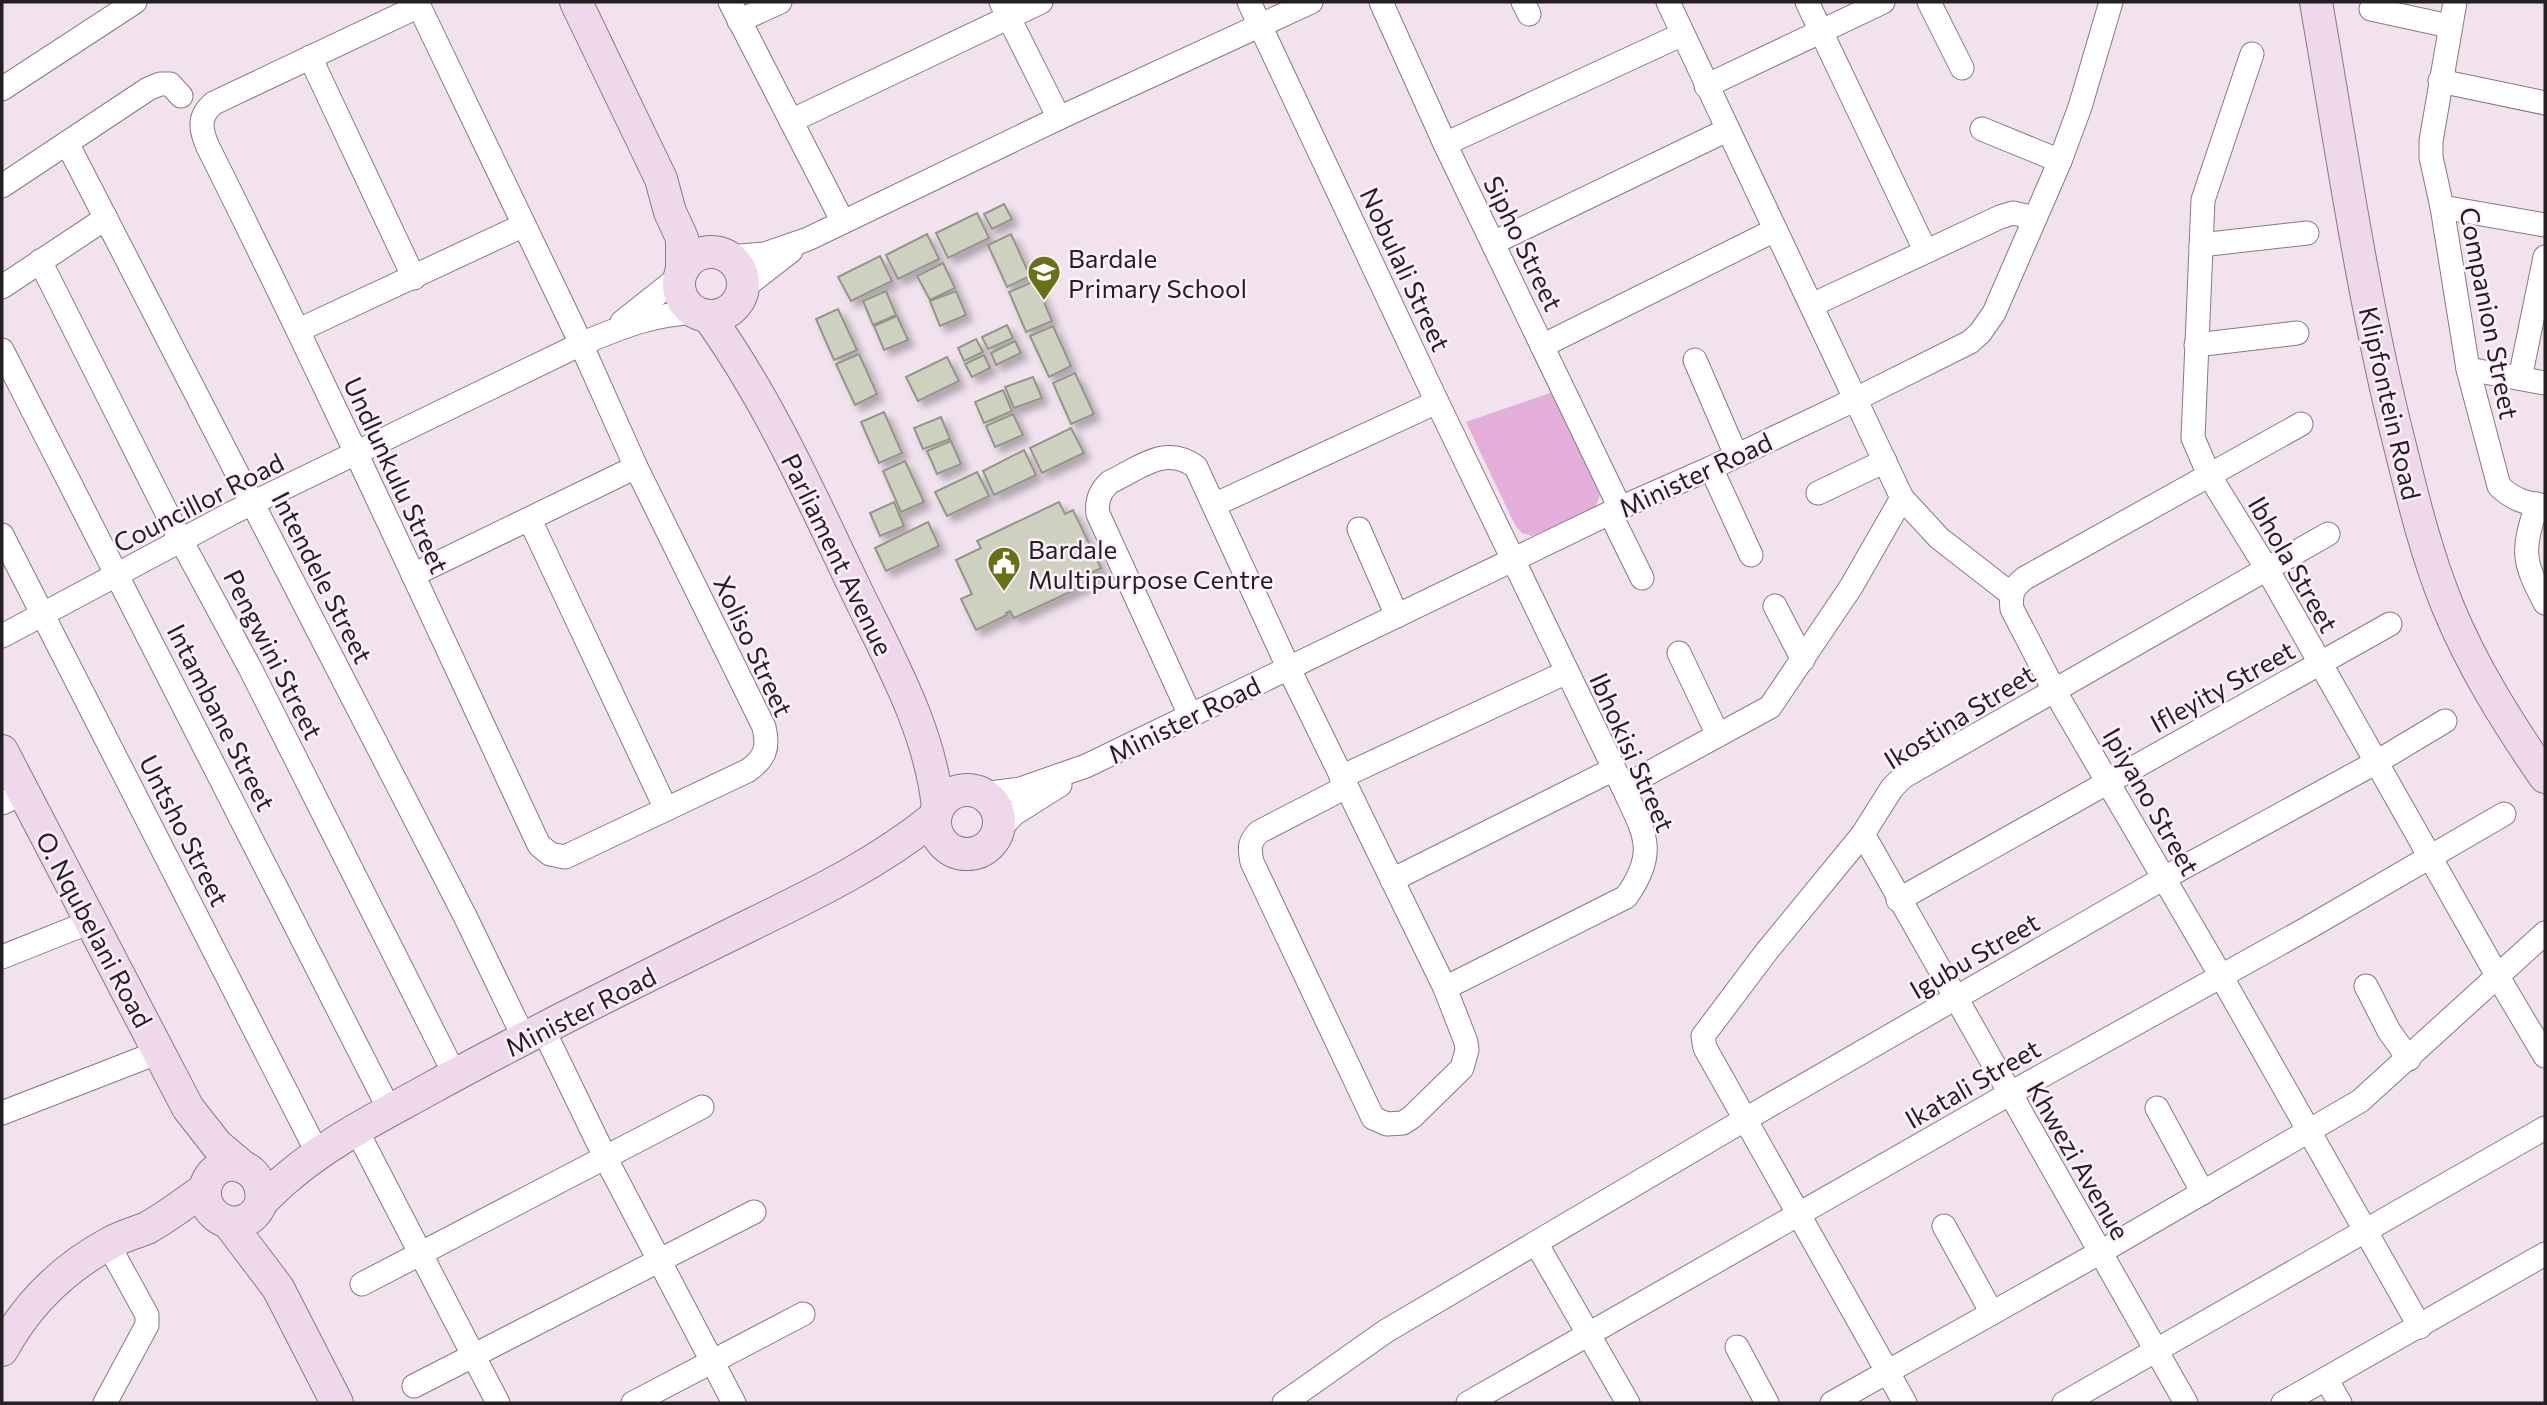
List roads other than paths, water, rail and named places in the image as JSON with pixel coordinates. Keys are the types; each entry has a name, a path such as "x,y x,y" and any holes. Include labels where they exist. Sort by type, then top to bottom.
{"street":[{"path":"2,89 135,2"},
{"path":"576,2 661,179 670,212 682,238 680,294 690,309 703,315 725,312 740,295 808,239"},
{"path":"780,2 734,11 843,222"},
{"path":"791,121 1004,9 1041,2"},
{"name":"Nobulali Street","path":"1249,2 1513,559"},
{"path":"681,273 697,255 765,254 808,239 1059,118 1311,2"},
{"name":"Sipho Street","path":"1381,2 1445,144 1542,346 1642,578"},
{"path":"1668,2 1902,498 1939,538 2011,594 2025,578 2301,424"},
{"path":"1807,2 1925,250"},
{"path":"1706,86 1883,2"},
{"path":"1929,2 1962,68"},
{"name":"Minister Road","path":"978,793 1020,789 1086,766 1513,559 1712,468 1961,348 1980,333 1994,313 2060,161 2080,107 2111,2"},
{"name":"Klipfontein Road","path":"2316,2 2372,326 2426,551 2468,649 2504,716 2545,777"},
{"name":"Companion Street","path":"2455,2 2430,149 2468,369 2498,486 2510,496 2541,505 2527,537 2526,559 2545,603"},
{"path":"414,278 310,58 418,4"},
{"name":"Xoliso Street","path":"418,4 581,344 636,467 764,727 767,739 766,752 759,763 747,771 574,855 556,857 550,854"},
{"path":"1004,9 1059,118"},
{"path":"2371,9 2449,26"},
{"path":"1445,144 1683,34"},
{"name":"Ibhola Street","path":"2252,54 2203,200 2192,432 2209,475 2267,569 2498,977 2543,1046"},
{"name":"Undlunkulu Street","path":"310,58 214,103 202,117 201,126 208,147 299,330 539,845 550,854"},
{"path":"2440,81 2545,103"},
{"path":"2,186 148,89 160,84 170,84 181,96"},
{"path":"1982,129 2060,161"},
{"path":"1493,243 1727,130"},
{"name":"Intendele Street","path":"67,143 476,937 605,1157 734,1403"},
{"path":"661,179 683,207 695,228 740,271 740,295"},
{"path":"2442,207 2545,225"},
{"path":"1812,305 1925,250 2006,215 2013,213 2035,218"},
{"path":"2,287 106,218"},
{"path":"299,330 524,225"},
{"path":"1542,346 1775,230"},
{"path":"2202,245 2308,233"},
{"path":"2519,377 2545,257"},
{"name":"Pengwini Street","path":"40,261 455,1075"},
{"name":"Councillor Road","path":"612,331 681,273"},
{"name":"Parliament Avenue","path":"740,295 742,332 763,401"},
{"name":"Councillor Road","path":"2,636 254,503 581,344 658,316 675,313 703,315"},
{"name":"Parliament Avenue","path":"703,315 763,401 913,708 932,767 937,813"},
{"path":"2196,345 2297,333"},
{"name":"Intambane Street","path":"2,350 390,1111"},
{"path":"1696,360 1736,455"},
{"path":"2468,369 2545,383"},
{"path":"1214,505 1437,402"},
{"path":"1190,715 1096,505 1103,488 1110,482 1164,456 1182,457 1196,467 1289,669 1344,782 1445,988 1466,1042 1467,1051 1462,1068 1403,1123 1387,1124 1373,1118 1252,862 1249,848 1252,839 1259,832 1344,782 1567,672"},
{"path":"1818,493 1885,461"},
{"path":"413,575 636,467"},
{"path":"1712,468 1751,555"},
{"path":"1392,880 1718,735 1770,707 1851,587 1902,498"},
{"path":"530,520 666,809"},
{"path":"1359,529 1397,616"},
{"name":"Ikostina Street","path":"1744,1120 1703,1040 1708,1026 1863,834 1892,788 1903,778 2054,690 2329,534"},
{"name":"Untsho Street","path":"2,535 317,1152"},
{"name":"Ibhokisi Street","path":"1445,988 1626,897 1638,879 1647,853 1646,841 1619,778 1513,559"},
{"name":"Ipiyano Street","path":"2011,594 2012,609 2054,690 2221,976 2420,1327"},
{"path":"1775,606 1803,660"},
{"name":"Ifleyity Street","path":"1898,900 2390,624"},
{"path":"1679,653 1718,735"},
{"name":"Parliament Avenue","path":"913,708 953,768 978,793"},
{"name":"Igubu Street","path":"1284,1403 1386,1331 1744,1120 2164,878 2375,763 2445,721"},
{"name":"O. Nqubelani Road","path":"2,751 13,798 90,922 188,1108 217,1144 244,1167"},
{"name":"Minister Road","path":"998,831 1014,814 1086,766"},
{"path":"953,793 978,793 996,810 998,831 990,844 977,852 961,854 939,838 935,828 937,813 944,799 953,793"},
{"name":"Minister Road","path":"260,1206 317,1152 356,1129 534,1034 847,877 916,833 937,813"},
{"name":"Ikatali Street","path":"1468,1403 2009,1094 2306,929 2504,814"},
{"name":"Khwezi Avenue","path":"1863,834 1898,900 2186,1403"},
{"name":"Minister Road","path":"847,877 914,856 954,851"},
{"path":"2,957 90,922"},
{"path":"1832,1403 2099,1253 2360,1101 2545,933"},
{"path":"2366,986 2389,1031 2409,1059"},
{"path":"2,1113 159,1052"},
{"path":"362,1284 702,1107"},
{"name":"O. Nqubelani Road","path":"188,1108 214,1202"},
{"path":"2157,1108 2203,1193"},
{"path":"1744,1120 1905,1403"},
{"path":"2064,1403 2545,1128"},
{"path":"356,1129 498,1403"},
{"name":"Minister Road","path":"244,1167 317,1152"},
{"path":"278,1288 260,1206 261,1185 257,1176 244,1167 224,1167 217,1170 214,1202 278,1288 337,1403"},
{"path":"214,1202 244,1221 260,1206"},
{"path":"2,1350 11,1333 38,1298 69,1270 108,1244 214,1202"},
{"path":"414,1386 754,1212"},
{"path":"1944,1226 1992,1313"},
{"path":"1535,1243 1628,1403"},
{"path":"104,1403 147,1325 147,1315 108,1244"},
{"path":"2283,1403 2545,1254"},
{"path":"633,1403 803,1314"},
{"path":"1737,1347 1767,1403"},
{"path":"2326,1379 2340,1403"}],"place":[{"name":"Bardale Primary School","path":"1044,302"},
{"name":"Bardale Multipurpose Centre","path":"1004,593"}]}
